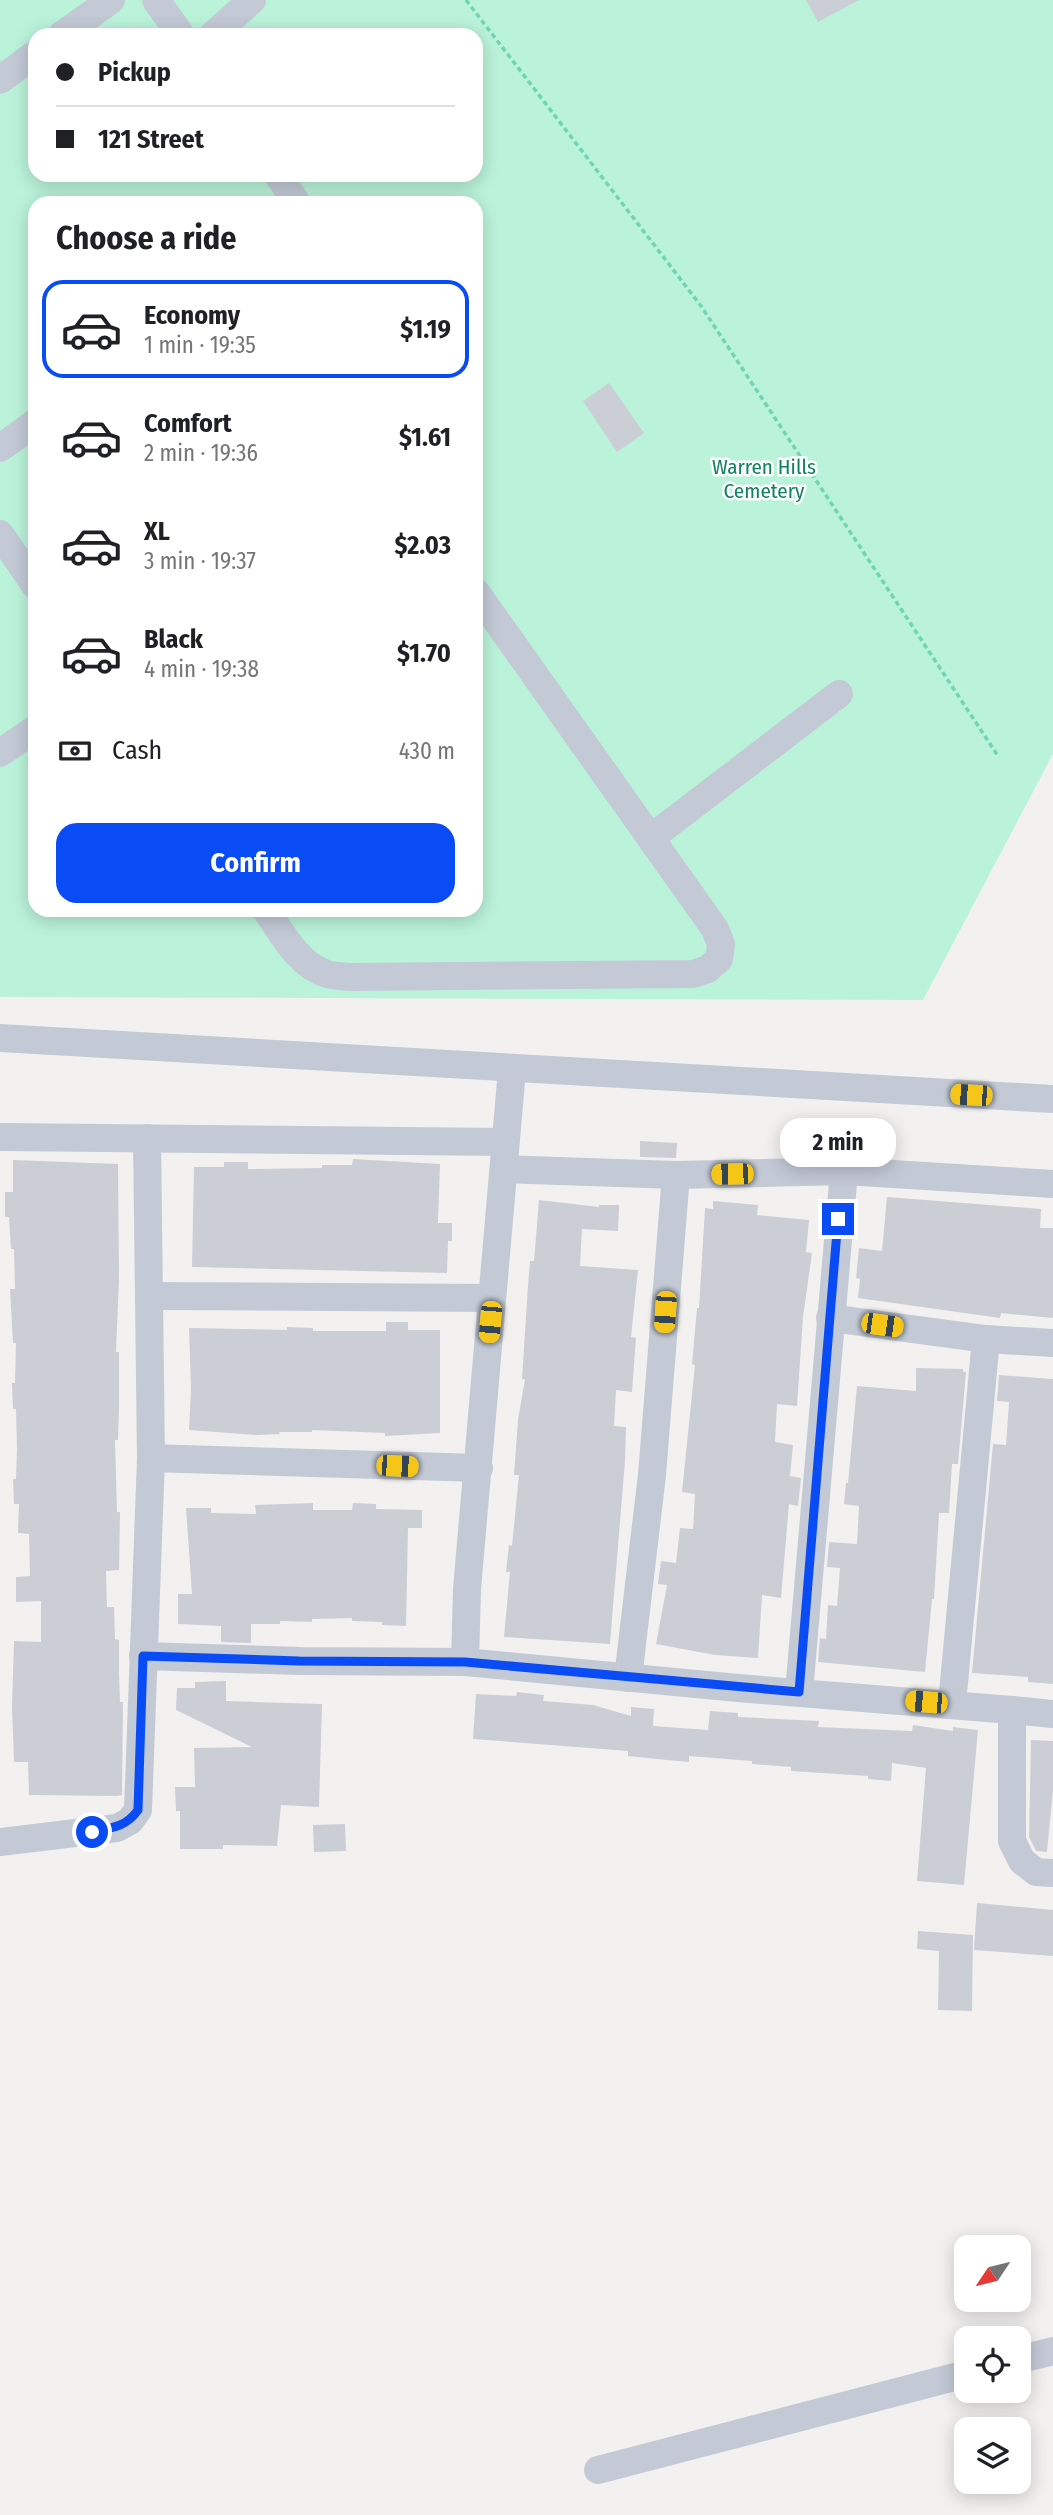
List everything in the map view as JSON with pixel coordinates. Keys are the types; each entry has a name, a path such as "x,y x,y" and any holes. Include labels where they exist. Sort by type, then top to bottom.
{"street":[{"path":"72,28 111,0"},
{"path":"156,0 176,28"},
{"path":"221,28 252,0"},
{"path":"0,80 28,59"},
{"path":"0,448 28,428"},
{"path":"0,534 28,575"},
{"path":"271,917 292,947 309,965 326,974 693,974 708,969 719,959 721,944 715,929 483,602"},
{"path":"652,837 839,694"},
{"path":"0,753 28,734"},
{"path":"0,1038 512,1070 1053,1099"},
{"path":"465,1662 467,1589 512,1070"},
{"path":"0,1137 147,1138 504,1156 676,1175 844,1171 1053,1184"},
{"path":"0,1842 117,1828 130,1821 138,1810 151,1458 147,1138"},
{"path":"799,1692 844,1171"},
{"path":"628,1678 652,1475 676,1175"},
{"path":"150,1296 492,1298"},
{"path":"830,1318 986,1339 1053,1343"},
{"path":"951,1704 986,1339"},
{"path":"151,1458 479,1468"},
{"path":"143,1656 465,1662 1053,1714"},
{"path":"1012,1710 1012,1841 1021,1861 1036,1872 1053,1873"},
{"path":"1031,2357 1053,2351"},
{"path":"598,2470 954,2377"}],"path":[{"path":"466,0 701,306 998,756"}],"green space":[{"name":"Warren Hills Cemetery","path":"0,0 1053,0 1053,754 923,1000 0,997"}],"building":[{"path":"806,0 859,0 818,22"},
{"path":"609,383 644,433 617,452 583,401"},
{"path":"640,1141 677,1143 676,1158 640,1157"},
{"path":"353,1159 440,1164 438,1223 452,1223 452,1241 448,1241 447,1273 192,1267 194,1167 224,1167 224,1162 248,1162 248,1169 322,1168 322,1165 352,1165"},
{"path":"13,1160 118,1164 119,1279 116,1352 119,1352 119,1407 118,1440 115,1440 117,1512 120,1512 119,1570 106,1571 107,1607 114,1607 115,1639 119,1640 120,1702 123,1702 122,1795 117,1796 29,1795 28,1762 14,1762 14,1641 41,1642 41,1601 16,1602 16,1577 30,1576 29,1534 18,1533 19,1504 14,1504 13,1479 16,1479 17,1449 12,1383 15,1383 16,1343 13,1343 10,1289 15,1289 14,1249 11,1249 9,1217 5,1217 5,1192 13,1192"},
{"path":"887,1197 1041,1209 1040,1228 1053,1228 1053,1318 1001,1313 1000,1318 858,1298 860,1279 856,1278 859,1248 882,1251"},
{"path":"539,1200 599,1207 619,1205 618,1231 582,1229 580,1266 638,1270 631,1337 636,1338 632,1392 616,1390 614,1426 626,1427 610,1644 504,1637 510,1572 506,1572 509,1545 512,1546 519,1475 514,1475 518,1420 525,1379 522,1379 530,1261 534,1261"},
{"path":"713,1201 758,1205 757,1215 809,1220 806,1252 812,1253 803,1317 797,1406 777,1404 775,1442 793,1445 790,1476 801,1478 798,1506 789,1504 781,1598 762,1595 758,1658 715,1655 656,1644 667,1585 658,1584 661,1561 676,1563 680,1528 693,1529 695,1494 682,1492 695,1365 692,1364 699,1308 705,1208 713,1209"},
{"path":"386,1322 408,1322 408,1330 440,1330 440,1433 385,1436 385,1433 312,1430 257,1435 189,1430 189,1328 287,1330 287,1327 313,1328 313,1331 386,1331"},
{"path":"916,1368 963,1369 963,1372 966,1372 958,1464 952,1464 949,1513 939,1513 934,1599 925,1672 818,1662 820,1638 826,1639 828,1605 837,1606 840,1568 827,1567 829,1542 857,1544 859,1506 844,1504 857,1386 916,1391"},
{"path":"999,1375 1053,1379 1053,1684 1028,1682 1028,1677 972,1673 993,1444 1006,1445 1009,1402 997,1401"},
{"path":"313,1503 313,1510 352,1510 353,1503 376,1504 376,1509 422,1510 422,1528 408,1528 406,1626 352,1621 352,1618 251,1624 251,1643 221,1642 221,1626 178,1624 178,1594 192,1594 186,1508 211,1508 211,1513 256,1514 255,1505"},
{"path":"226,1681 226,1701 322,1704 319,1807 281,1805 277,1846 223,1845 223,1849 180,1849 180,1811 176,1811 175,1787 195,1787 194,1748 252,1747 176,1710 177,1688 195,1688 195,1682"},
{"path":"517,1692 544,1695 543,1701 593,1705 631,1716 631,1707 654,1709 653,1726 708,1730 710,1711 738,1713 738,1717 819,1721 818,1727 912,1731 913,1725 953,1731 953,1727 978,1730 964,1885 917,1881 926,1768 892,1763 891,1781 868,1779 868,1776 791,1771 791,1767 752,1764 752,1761 689,1756 689,1762 628,1756 628,1751 473,1739 476,1694 516,1696"},
{"path":"1031,1740 1053,1741 1053,1790 1047,1852 1036,1851 1029,1837"},
{"path":"345,1824 346,1851 314,1852 313,1825"},
{"path":"977,1903 1053,1910 1053,1956 974,1950"},
{"path":"918,1931 973,1935 972,2011 938,2010 939,1951 917,1949"}],"route":[{"path":"92,1832 117,1828 130,1821 138,1810 143,1656 465,1662 799,1692 838,1219"}]}
